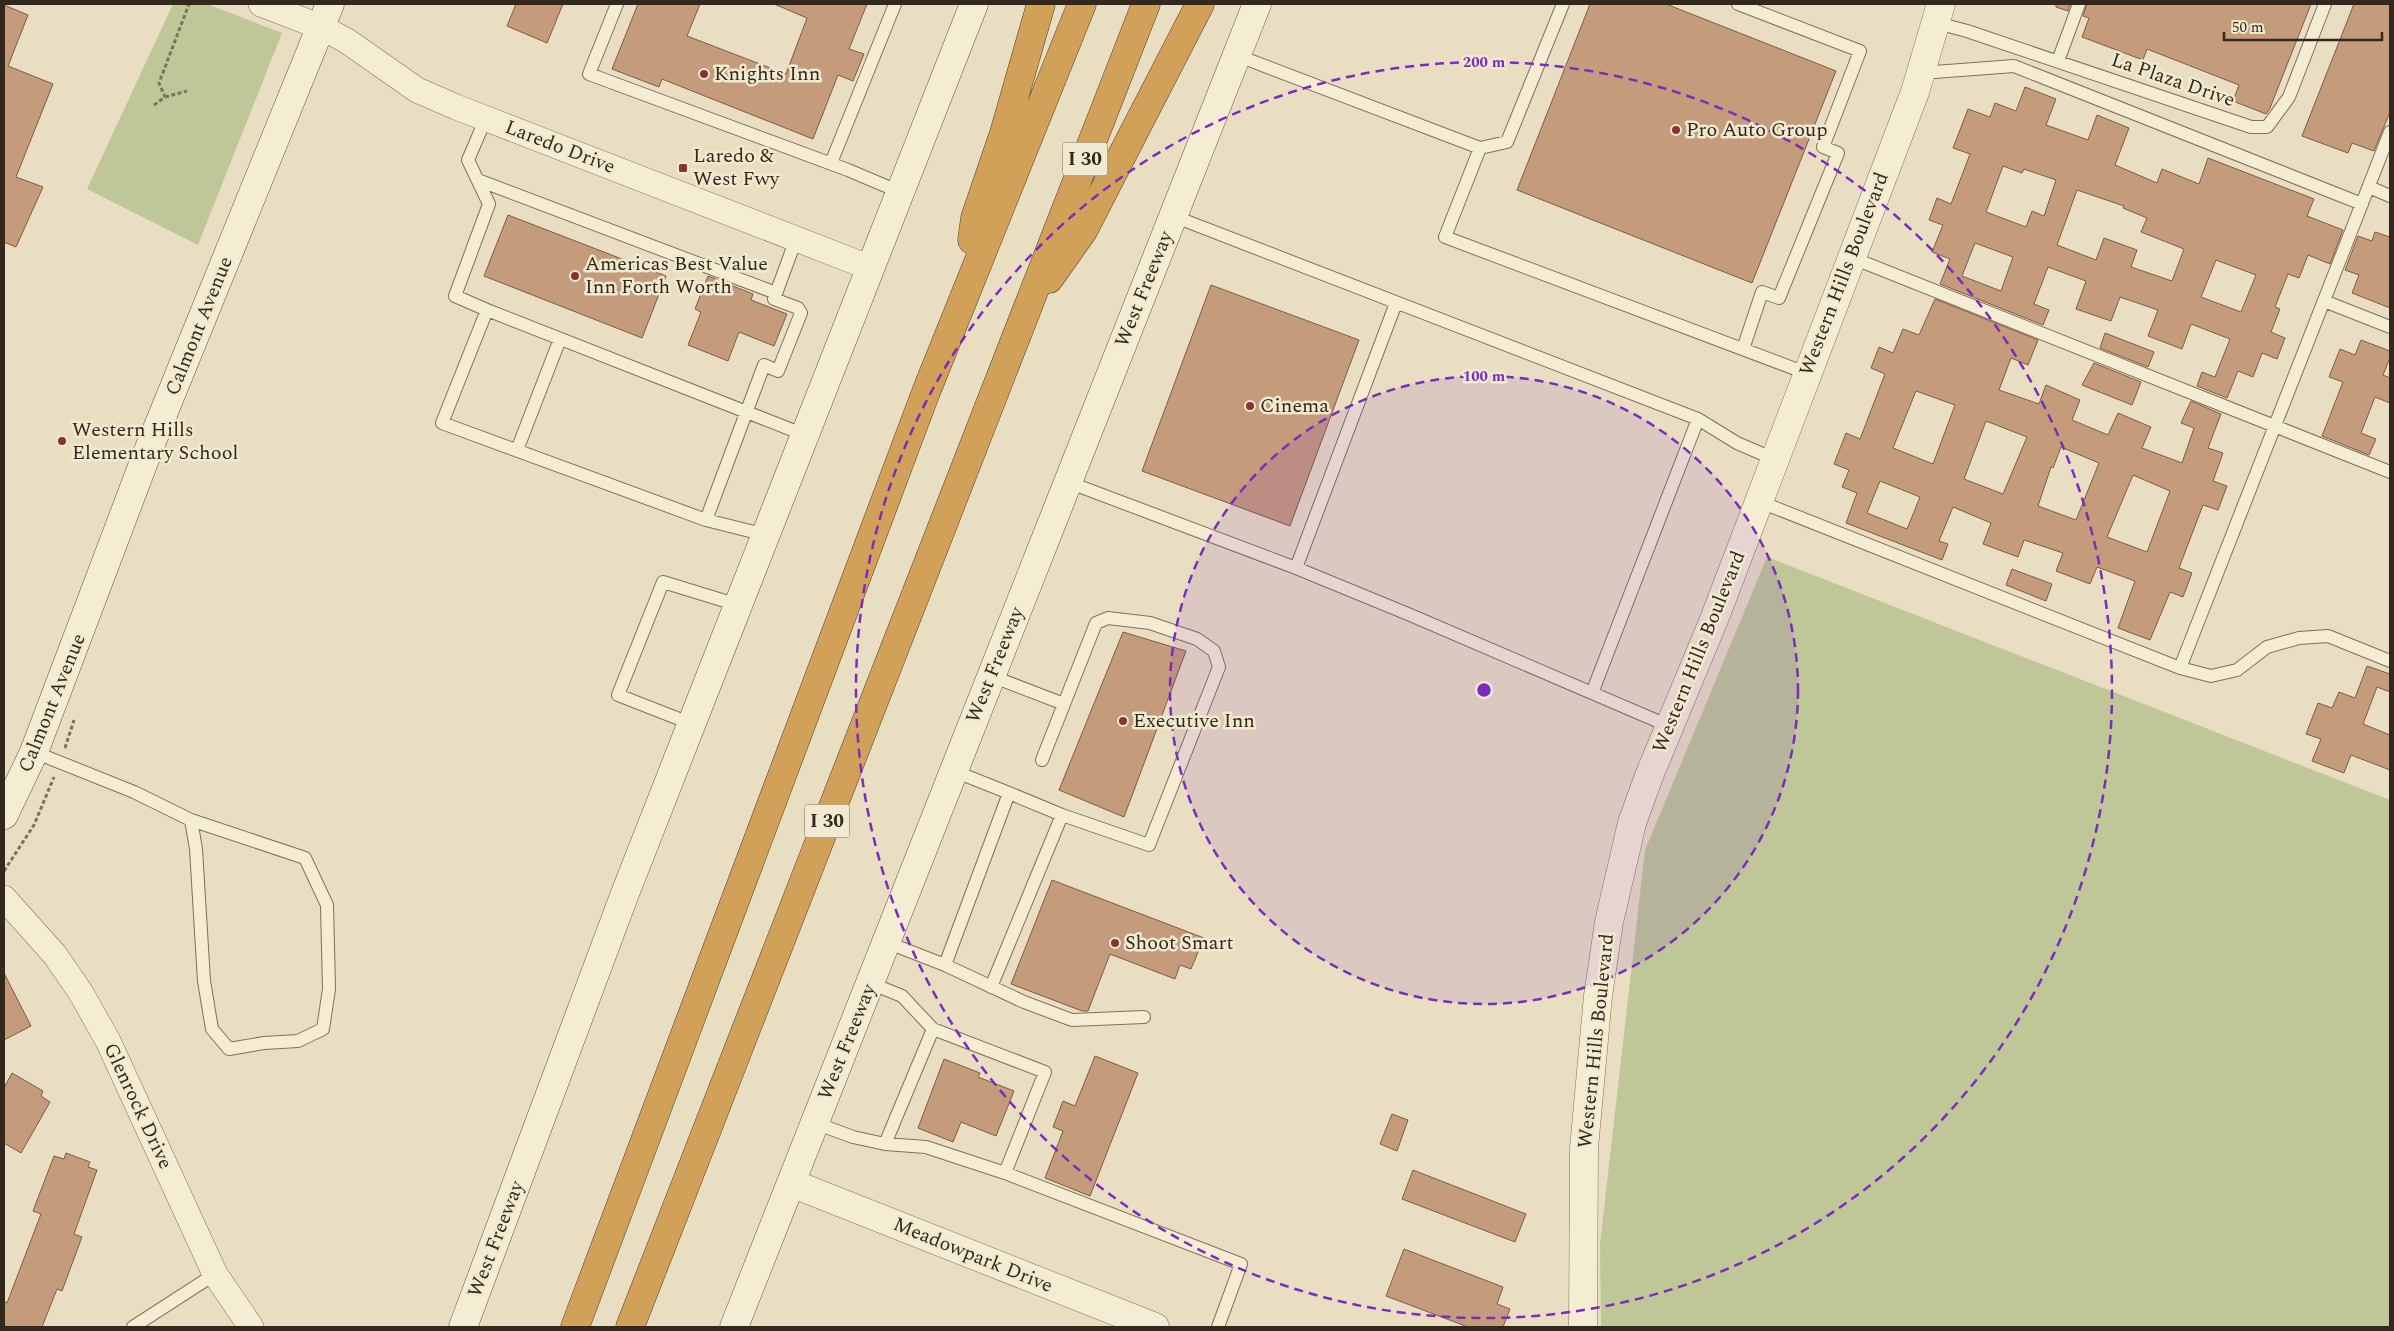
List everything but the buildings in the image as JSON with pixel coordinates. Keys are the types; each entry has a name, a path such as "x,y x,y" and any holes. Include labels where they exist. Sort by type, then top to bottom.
{"highway":[{"path":"962,299 975,218 1004,133 1041,4"},
{"path":"575,1327 962,299 1082,4"},
{"name":"I 30","path":"630,1327 1146,4"},
{"path":"1024,315 1083,231 1200,4"}],"main road":[{"name":"West Freeway","path":"463,1327 621,905 974,4"},
{"name":"West Freeway","path":"734,1327 1257,4"},
{"name":"Western Hills Boulevard","path":"1583,1327 1584,1148 1598,996 1609,922 1632,823 1669,726 1715,617 1921,73 1939,9"},
{"name":"Calmont Avenue","path":"4,815 34,752 152,442 325,16"},
{"name":"Meadowpark Drive","path":"791,1183 1155,1327"}],"street":[{"name":"Laredo Drive","path":"261,4 325,16 346,41 417,90 871,268"},
{"name":"Glenrock Drive","path":"4,898 55,955 81,993 108,1041 215,1274 251,1327"}],"lane":[{"path":"617,4 589,74 831,164 900,192"},
{"path":"831,164 895,4"},
{"path":"1236,55 1480,148 1507,142 1563,4"},
{"path":"1738,4 1860,50 1823,147 1838,153 1779,298 1762,292 1743,349"},
{"path":"2058,61 2079,4"},
{"name":"La Plaza Drive","path":"1939,9 2058,61 2250,128 2267,127 2289,97 2325,4"},
{"path":"1921,73 2014,66 2362,204"},
{"path":"486,118 468,160 489,204 455,296 805,435"},
{"path":"2180,668 2390,132"},
{"path":"1480,148 1445,237 1806,373"},
{"path":"478,180 776,293"},
{"path":"2369,187 2390,196"},
{"path":"1173,216 1698,419 1738,443 1774,459"},
{"path":"706,520 764,365 778,371 802,313 798,308 774,299 796,239"},
{"path":"1850,257 2390,472"},
{"path":"2324,301 2390,327"},
{"path":"1296,568 1396,303"},
{"path":"487,310 442,423 706,520 766,534"},
{"path":"517,450 560,339"},
{"path":"1592,693 1698,419"},
{"path":"1068,482 1296,568 1511,656 1669,726"},
{"path":"1758,501 2180,668 2211,676 2237,670 2267,647 2299,638 2328,636 2390,661"},
{"path":"692,724 618,695 663,582 738,606"},
{"path":"954,771 1062,815 1149,845 1219,667 1214,651 1198,639 1150,623 1108,618 1096,623 1042,760"},
{"path":"991,676 1064,704"},
{"path":"34,752 134,792 191,820 305,858 327,905 329,989 322,1029 298,1041 264,1043 229,1049 212,1029 204,980 196,850 191,820"},
{"path":"945,964 1009,793"},
{"path":"991,987 1062,815"},
{"path":"886,942 945,964 991,987 1072,1020 1144,1017"},
{"path":"870,983 902,996 933,1029 1045,1072 1004,1173"},
{"path":"885,1144 933,1029"},
{"path":"815,1123 853,1136 885,1144 926,1147 1004,1173 1241,1264 1218,1327"},
{"path":"133,1327 215,1274"}],"path":[{"path":"165,97 159,83 189,4"},
{"path":"154,105 165,97 187,90"},
{"path":"4,870 34,825 60,762 76,714"}],"green space":[{"path":"173,4 207,4 282,33 198,245 87,189"},
{"path":"1767,557 2390,800 2390,1327 1601,1327 1600,1244 1645,850"}],"place":[{"name":"Knights Inn","path":"704,74"},
{"name":"Pro Auto Group","path":"1676,130"},
{"name":"Laredo & West Fwy","path":"683,168"},
{"name":"Americas Best Value Inn Forth Worth","path":"575,276"},
{"name":"Cinema","path":"1250,406"},
{"name":"Western Hills Elementary School","path":"62,441"},
{"name":"Executive Inn","path":"1123,721"},
{"name":"Shoot Smart","path":"1115,943"}]}
